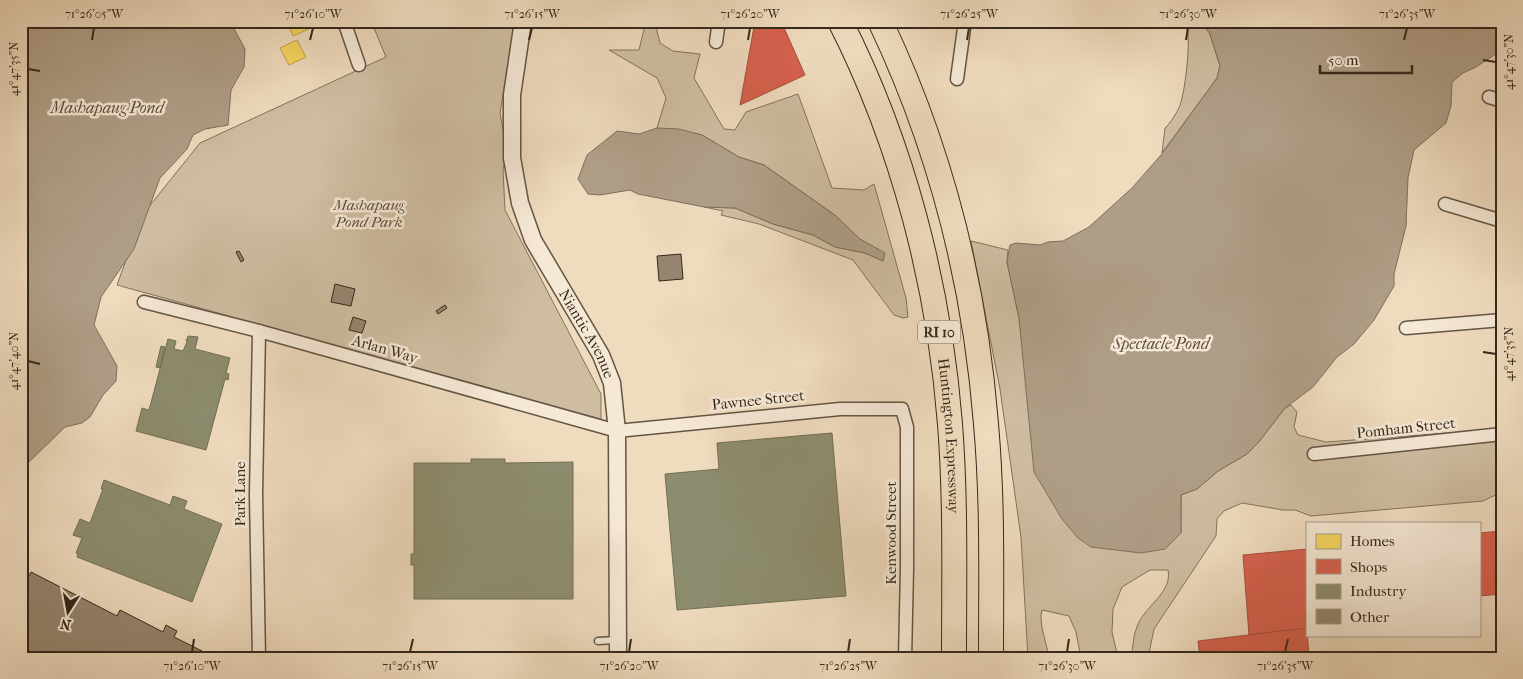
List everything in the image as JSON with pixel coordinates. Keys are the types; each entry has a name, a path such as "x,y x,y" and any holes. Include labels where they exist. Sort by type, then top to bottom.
{"highway":[{"name":"Huntington Expressway","path":"840,21 871,92 899,168 922,247 939,335 949,414 953,469 954,658"},
{"name":"RI 10","path":"880,21 904,75 934,159 956,238 968,291 982,379 986,426 990,507 990,629 992,658"}],"street":[{"path":"344,21 359,65"},
{"name":"Niantic Avenue","path":"523,21 512,96 512,158 520,203 533,240 601,355 612,383 617,431 618,658"},
{"path":"716,42 719,21"},
{"path":"957,78 965,21"},
{"path":"1489,97 1502,101"},
{"path":"1445,204 1502,220"},
{"name":"Arlan Way","path":"144,302 259,331 617,431"},
{"path":"1406,328 1502,320"},
{"name":"Park Lane","path":"259,331 256,493 259,658"},
{"name":"Pawnee Street","path":"617,431 840,409 902,410"},
{"name":"Kenwood Street","path":"902,410 907,427 905,658"},
{"name":"Pomham Street","path":"1314,454 1502,434"}],"lane":[{"path":"598,641 618,640"}],"green space":[{"name":"Mashapaug Pond Park","path":"371,21 515,21 500,113 507,152 503,170 505,210 601,394 601,419 117,285 143,214 200,143 386,57"},
{"path":"646,21 652,21 656,27 660,43 673,51 700,54 694,78 724,129 735,130 746,112 798,94 832,188 864,190 874,184 906,298 908,317 903,318 894,315 853,260 759,224 721,215 723,211 704,207 735,208 773,224 813,235 835,247 865,253 883,261 884,253 859,239 836,216 764,165 739,157 702,135 657,128 666,98 657,78 609,50 639,50"},
{"path":"1182,21 1201,21 1210,34 1220,66 1217,78 1162,153 1165,128 1179,108 1182,98 1188,55 1188,35 1187,28"},
{"path":"971,241 1008,250 1007,262 1019,318 1028,394 1181,533 1181,495 1197,489 1218,471 1247,454 1285,408 1291,405 1297,412 1294,427 1298,435 1326,442 1502,429 1502,492 1483,501 1311,516 1295,510 1283,510 1242,503 1224,511 1217,519 1216,536 1154,629 1148,658 1131,658 1135,634 1140,620 1166,586 1168,570 1150,570 1122,587 1113,609 1112,632 1118,658 1081,658 1076,632 1069,616 1042,610 1042,627 1049,658 1028,658 1021,537 1000,389"}],"water":[{"name":"Mashapaug Pond","path":"21,21 230,21 245,49 244,67 231,90 228,125 205,129 193,135 187,149 160,178 134,249 101,297 94,325 117,366 116,381 103,395 90,417 82,423 65,427 28,463 21,476"},
{"name":"Spectacle Pond","path":"1201,21 1502,21 1502,50 1463,73 1452,82 1451,106 1446,123 1414,150 1408,178 1406,226 1394,274 1394,286 1374,320 1354,344 1337,357 1313,387 1285,408 1247,454 1218,471 1197,489 1181,495 1181,533 1165,549 1141,553 1091,547 1078,538 1062,519 1034,472 1019,318 1007,262 1010,245 1016,243 1040,245 1048,242 1063,241 1089,227 1132,188 1161,155 1217,78 1220,66 1210,34"},
{"path":"657,128 679,129 702,135 739,157 764,165 836,216 860,239 885,253 883,261 865,253 835,247 813,235 773,224 735,208 704,207 638,194 630,190 600,195 588,194 578,179 587,155 617,131 639,134"}],"building: Homes":[{"path":"287,21 308,21 311,28 293,36"},
{"path":"297,40 306,57 289,65 280,48"}],"building: Shops":[{"path":"755,21 781,21 805,75 740,105"},
{"path":"1502,531 1502,594 1480,596 1480,533"},
{"path":"1306,549 1306,628 1249,635 1243,555"},
{"path":"1306,628 1309,658 1200,658 1198,641"}],"building: Industry":[{"path":"188,336 198,337 195,349 230,358 226,373 229,374 228,380 225,379 206,450 136,431 142,408 149,410 168,339 176,341 174,349 183,351"},
{"path":"161,346 165,347 160,368 156,367"},
{"path":"832,433 846,596 677,610 665,474 719,469 717,443"},
{"path":"471,459 505,459 505,463 573,462 573,599 414,599 414,565 411,565 411,554 414,554 414,463 471,463"},
{"path":"104,480 170,505 173,496 187,501 184,509 222,524 192,602 77,557 78,554 76,553 82,538 73,535 80,519 90,523 103,489 101,489"}],"building: Other":[{"path":"239,251 244,260 241,262 236,252"},
{"path":"681,254 683,279 659,281 657,256"},
{"path":"335,284 355,289 351,306 331,302"},
{"path":"445,305 447,308 438,314 436,311"},
{"path":"353,317 366,321 362,333 349,330"},
{"path":"31,572 117,616 120,610 163,632 166,625 177,631 174,637 202,651 199,658 21,658 21,591"}]}
